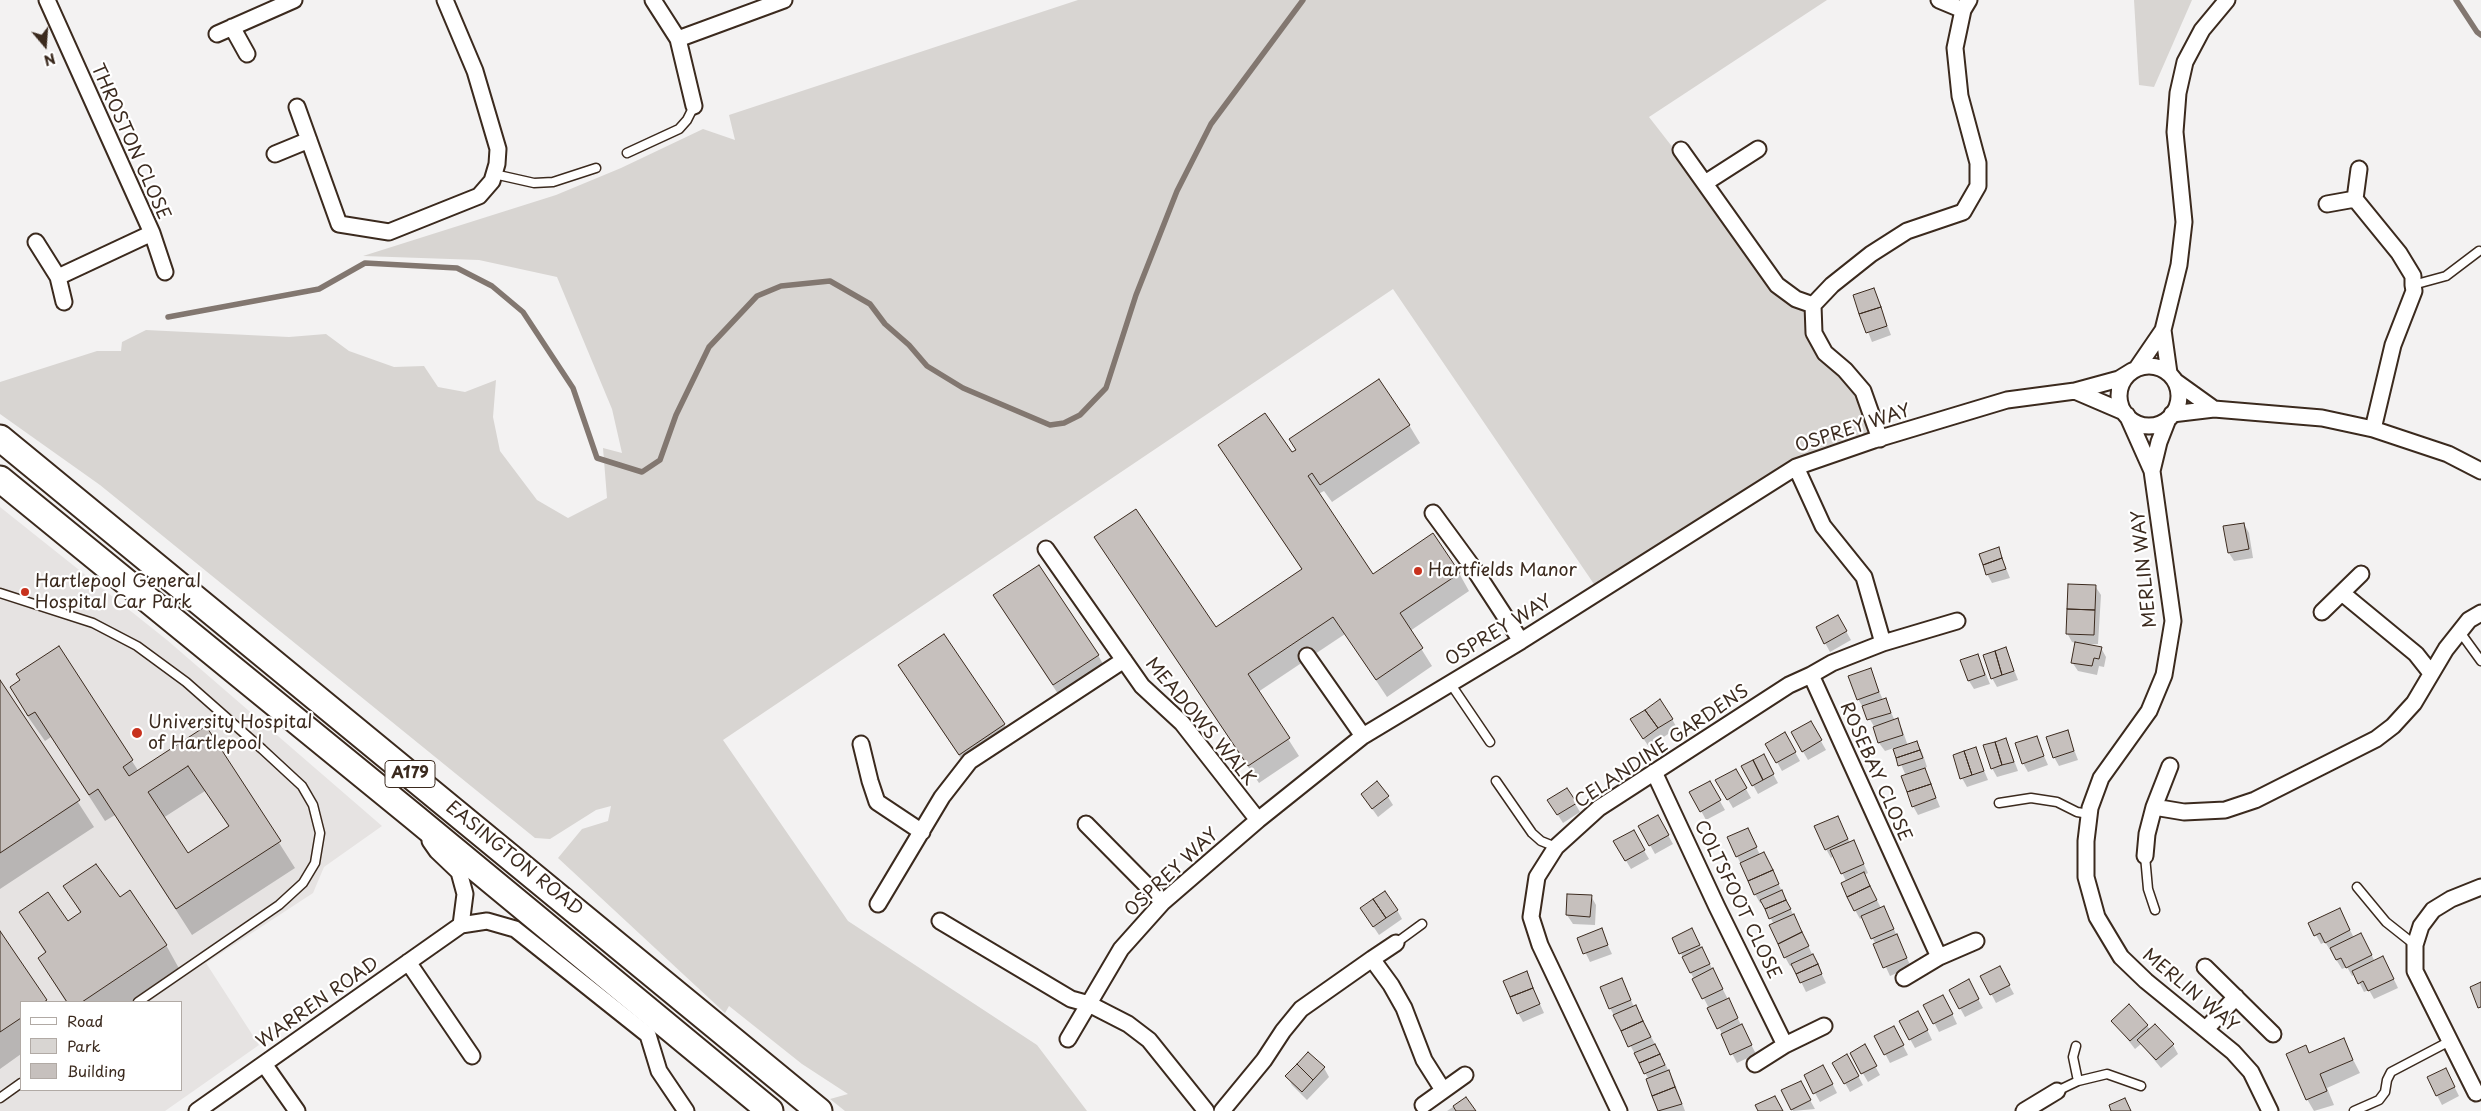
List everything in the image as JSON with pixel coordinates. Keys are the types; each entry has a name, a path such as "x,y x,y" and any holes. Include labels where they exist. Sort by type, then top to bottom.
{"highway":[{"name":"EASINGTON ROAD","path":"0,438 819,1111"},
{"name":"EASINGTON ROAD","path":"0,479 414,816 770,1111"}],"street":[{"name":"THROSTON CLOSE","path":"46,0 152,233 58,277"},
{"path":"217,34 294,0"},
{"path":"297,107 339,224 389,232 479,196 492,181 498,149 475,70 445,0"},
{"path":"653,0 678,39 694,106"},
{"path":"678,39 784,0"},
{"path":"1880,439 1862,391 1845,370 1825,353 1814,333 1813,305 1832,285 1872,254 1907,231 1963,212 1978,186 1978,163 1960,96 1955,48 1966,5 1939,0"},
{"path":"2125,414 2119,396 2121,387 2163,330 2179,265 2184,222 2175,132 2178,93 2185,62 2202,30 2226,0"},
{"path":"232,27 247,54"},
{"path":"274,154 309,140"},
{"path":"1705,183 1758,149"},
{"path":"1681,150 1777,284 1796,300 1813,305"},
{"path":"2359,170 2355,199 2399,253 2412,276 2414,292 2393,345 2373,429"},
{"path":"2327,204 2355,199"},
{"path":"152,233 165,272"},
{"path":"36,242 58,277 64,302"},
{"path":"2163,330 2172,377 2179,399 2170,417"},
{"path":"2135,370 2151,366 2172,377 2214,409"},
{"name":"OSPREY WAY","path":"1068,1039 1121,949 1163,902 1258,820 1363,736 1521,641 1796,467 2007,400 2075,391 2119,379 2135,370"},
{"path":"2075,391 2125,414 2136,422 2146,425 2160,424 2170,417 2214,409 2322,418 2373,429 2448,454 2481,472"},
{"name":"MERLIN WAY","path":"2125,414 2152,471 2173,621 2164,675 2149,711 2101,778 2089,814 2086,841 2086,877 2097,917 2121,957 2146,981 2233,1052 2251,1072 2270,1111"},
{"name":"MERLIN WAY","path":"2152,471 2159,442 2170,417"},
{"path":"1796,467 1823,526 1864,577 1884,643"},
{"path":"1433,513 1474,569 1521,641"},
{"name":"MEADOWS WALK","path":"1046,549 1142,686 1182,723 1258,820"},
{"path":"2322,612 2361,574"},
{"path":"2342,593 2416,654 2431,673"},
{"path":"2154,807 2184,812 2225,810 2255,800 2376,739 2393,726 2414,703 2446,649 2469,620 2481,613"},
{"path":"1811,675 1832,663 1884,643 1957,621"},
{"path":"1307,656 1363,736"},
{"path":"878,904 942,797 970,761 1124,660"},
{"name":"CELANDINE GARDENS","path":"1619,1111 1540,945 1531,917 1537,877 1556,846 1600,808 1788,685 1811,675"},
{"name":"ROSEBAY CLOSE","path":"1811,675 1939,958"},
{"path":"861,744 877,802 922,832"},
{"path":"2145,856 2147,834 2154,807 2170,766"},
{"name":"COLTSFOOT CLOSE","path":"1654,772 1717,907 1786,1044"},
{"path":"414,816 437,851 459,872 465,894 461,925 487,921 515,929 648,1035 658,1071 686,1111"},
{"path":"1086,824 1163,902"},
{"path":"2476,1093 2415,971 2415,945 2421,926 2433,910 2451,899 2481,887"},
{"path":"940,921 1071,999 1089,1004 1128,1024 1149,1040 1206,1111"},
{"name":"WARREN ROAD","path":"197,1111 461,925"},
{"path":"1904,978 1939,958 1976,942"},
{"path":"1222,1111 1264,1060 1301,1008 1396,943"},
{"path":"1372,959 1400,1000 1424,1060 1443,1090"},
{"path":"408,962 472,1056"},
{"path":"2205,967 2273,1034"},
{"path":"2206,1029 2236,998"},
{"path":"1755,1064 1786,1044 1824,1026"},
{"path":"264,1064 297,1111"},
{"path":"1423,1105 1465,1075"},
{"path":"2033,1109 2057,1091"}],"lane":[{"path":"627,153 678,129 687,120 694,106"},
{"path":"494,174 534,183 553,182 596,168"},
{"path":"2413,285 2446,276 2479,251"},
{"path":"0,593 93,623 137,646 186,682 262,749 302,786 313,805 320,833 316,862 303,883 279,904 139,1001"},
{"path":"2460,632 2481,661"},
{"path":"1450,683 1490,742"},
{"path":"1496,781 1532,833 1541,840 1556,846"},
{"path":"1999,803 2031,798 2057,802 2077,812 2089,814"},
{"path":"2145,856 2148,889 2155,910"},
{"path":"2357,887 2386,922 2415,945"},
{"path":"1396,943 1422,924"},
{"path":"2354,1111 2379,1100 2385,1092 2386,1080 2391,1072 2450,1041"},
{"path":"2076,1046 2073,1057 2078,1081"},
{"path":"2057,1091 2078,1081 2107,1074 2141,1086"},
{"path":"0,1098 20,1084"}],"shaded area":[{"name":"University Hospital of Hartlepool","path":"0,507 167,640 382,826 324,867 313,893 206,963 259,1045 165,1111 0,1111"}],"green space":[{"path":"1078,0 1827,0 1649,117 1702,185 1774,287 1810,308 1811,334 1859,392 1874,440 1794,462 1596,587 1393,289 723,740 848,921 1037,1045 1087,1111 845,1111 830,1099 848,1094 802,1064 729,1006 725,1013 558,858 582,829 608,821 611,806 596,810 550,839 535,838 100,485 0,414 0,382 97,351 121,351 122,342 146,330 289,337 326,334 349,351 394,367 424,366 438,387 465,392 496,380 493,417 500,451 537,500 568,518 607,498 603,448 622,453 612,409 557,277 479,260 363,256 556,195 621,168 703,129 735,140 729,115"},
{"path":"2134,0 2192,0 2154,87 2139,85"}],"building":[{"path":"1874,288 1881,307 1859,314 1853,295"},
{"path":"1881,307 1887,326 1866,333 1859,314"},
{"name":"Hartfields Manor","path":"1379,379 1410,425 1320,485 1312,473 1308,476 1373,574 1433,533 1460,573 1400,613 1423,648 1376,680 1333,617 1248,674 1290,738 1248,766 1094,537 1136,509 1216,627 1302,569 1218,445 1265,413 1292,452 1296,450 1289,439"},
{"path":"2244,523 2249,549 2228,553 2223,526"},
{"path":"1999,547 2002,558 1983,565 1979,554"},
{"path":"2002,558 2006,569 1986,575 1983,565"},
{"path":"1039,565 1099,655 1053,685 993,595"},
{"path":"2068,584 2096,585 2095,610 2067,609"},
{"path":"2067,609 2095,610 2094,635 2066,634"},
{"path":"1838,615 1847,631 1824,644 1816,627"},
{"path":"944,634 1005,724 959,755 898,665"},
{"path":"2075,642 2102,647 2099,659 2094,658 2092,666 2071,663"},
{"path":"59,646 133,760 123,767 129,776 206,726 281,841 176,909 98,789 89,795 35,712 28,716 10,687 20,680 16,674","holes":["188,766 229,826 188,853 148,792"]},
{"path":"2006,647 2014,671 2002,675 1995,651"},
{"path":"1995,651 2002,675 1991,679 1983,655"},
{"path":"1978,654 1985,675 1968,681 1960,660"},
{"path":"1871,668 1879,692 1857,700 1848,676"},
{"path":"0,680 80,800 0,853"},
{"path":"1886,698 1891,713 1867,720 1862,706"},
{"path":"1660,699 1673,719 1658,728 1645,710"},
{"path":"1645,710 1658,728 1643,739 1630,719"},
{"path":"1898,718 1903,735 1878,743 1873,727"},
{"path":"1811,721 1822,740 1802,752 1791,732"},
{"path":"2068,730 2074,751 2053,758 2046,737"},
{"path":"1785,732 1796,752 1776,763 1765,744"},
{"path":"2037,736 2044,756 2022,764 2015,743"},
{"path":"2006,738 2014,762 2002,765 1995,742"},
{"path":"1917,741 1920,750 1896,758 1893,749"},
{"path":"1995,742 2002,765 1991,769 1983,745"},
{"path":"1976,747 1984,771 1972,775 1964,751"},
{"path":"1920,750 1923,758 1898,766 1896,758"},
{"path":"1964,751 1972,775 1960,779 1953,755"},
{"path":"1764,754 1774,774 1763,780 1753,760"},
{"path":"1753,760 1763,780 1752,786 1741,766"},
{"path":"1925,768 1931,784 1907,792 1901,776"},
{"path":"1736,769 1747,788 1727,800 1715,780"},
{"path":"1377,781 1389,796 1372,809 1361,794"},
{"path":"1710,781 1721,800 1700,812 1689,792"},
{"path":"1931,784 1936,798 1912,807 1907,792"},
{"path":"1567,788 1577,803 1557,815 1547,800"},
{"path":"1658,815 1669,835 1649,846 1638,826"},
{"path":"1838,816 1848,839 1825,850 1814,826"},
{"path":"1748,828 1757,847 1736,857 1727,837"},
{"path":"1634,830 1645,850 1625,861 1613,841"},
{"path":"1854,840 1864,864 1841,874 1830,850"},
{"path":"1764,852 1773,870 1748,881 1740,863"},
{"path":"96,864 120,897 130,890 167,945 83,1001 66,1001 38,958 46,952 19,912 48,892 68,921 81,912 63,886"},
{"path":"1773,870 1779,884 1754,895 1748,881"},
{"path":"1864,872 1870,886 1847,897 1841,883"},
{"path":"1870,886 1877,900 1854,911 1847,897"},
{"path":"1782,890 1786,900 1765,909 1760,900"},
{"path":"1385,891 1398,910 1386,918 1373,899"},
{"path":"1567,894 1592,895 1590,917 1566,915"},
{"path":"1373,899 1386,918 1373,927 1360,908"},
{"path":"1786,900 1791,909 1769,919 1765,909"},
{"path":"1884,906 1894,929 1871,939 1861,916"},
{"path":"2340,908 2350,930 2325,943 2320,933 2314,936 2308,923"},
{"path":"1794,914 1802,932 1778,944 1769,925"},
{"path":"1602,928 1608,945 1583,954 1577,938"},
{"path":"1692,928 1700,945 1679,954 1672,938"},
{"path":"0,931 47,1000 20,1001 20,1019 0,1032"},
{"path":"1802,932 1809,946 1784,958 1778,944"},
{"path":"2361,933 2372,955 2346,968 2341,958 2336,960 2330,948"},
{"path":"1897,934 1907,958 1883,968 1873,944"},
{"path":"1702,947 1710,964 1690,973 1682,957"},
{"path":"1813,954 1818,964 1796,974 1791,964"},
{"path":"2383,956 2394,979 2368,991 2363,981 2358,984 2352,971"},
{"path":"1818,964 1822,974 1800,983 1796,974"},
{"path":"2000,966 2010,985 1990,995 1980,976"},
{"path":"1713,968 1723,989 1702,999 1692,979"},
{"path":"1527,971 1533,988 1510,997 1503,981"},
{"path":"1622,978 1631,1000 1609,1009 1600,987"},
{"path":"1969,979 1979,999 1959,1009 1949,990"},
{"path":"2481,982 2481,1007 2478,1008 2470,987"},
{"path":"1533,988 1540,1004 1517,1014 1510,997"},
{"path":"1943,995 1953,1014 1933,1024 1923,1005"},
{"path":"1729,998 1738,1018 1717,1029 1707,1008"},
{"path":"2129,1004 2148,1025 2130,1041 2111,1021"},
{"path":"1636,1005 1643,1021 1621,1031 1613,1015"},
{"path":"1918,1011 1928,1030 1909,1040 1899,1021"},
{"path":"1643,1021 1651,1037 1628,1047 1621,1031"},
{"path":"1742,1024 1752,1045 1730,1055 1721,1034"},
{"path":"2155,1024 2174,1044 2156,1060 2137,1040"},
{"path":"1894,1026 1904,1045 1884,1055 1874,1036"},
{"path":"2344,1038 2353,1060 2320,1074 2327,1091 2306,1100 2286,1054 2306,1045 2309,1053"},
{"path":"1655,1044 1660,1054 1639,1063 1634,1053"},
{"path":"1865,1044 1877,1066 1861,1074 1850,1053"},
{"path":"1308,1052 1325,1067 1313,1080 1297,1064"},
{"path":"1660,1054 1665,1065 1644,1074 1639,1063"},
{"path":"1847,1054 1859,1076 1844,1084 1832,1063"},
{"path":"1297,1064 1313,1080 1302,1092 1285,1076"},
{"path":"1823,1065 1833,1084 1813,1094 1804,1075"},
{"path":"2446,1068 2455,1087 2436,1096 2427,1077"},
{"path":"1669,1070 1675,1087 1652,1096 1646,1079"},
{"path":"1801,1081 1811,1100 1791,1110 1781,1090"},
{"path":"1675,1087 1682,1104 1658,1111 1652,1096"},
{"path":"1775,1096 1783,1111 1758,1111 1755,1105"},
{"path":"1466,1097 1476,1111 1456,1111 1453,1106"},
{"path":"2125,1098 2131,1111 2111,1111 2109,1105"}],"waterway":[{"path":"168,317 319,289 365,263 457,268 492,286 523,312 573,388 597,458 642,472 660,460 676,415 709,347 757,296 781,286 830,281 870,304 885,324 909,345 927,366 963,388 1050,425 1064,423 1080,415 1106,388 1136,295 1177,191 1211,124 1303,0"},
{"path":"2456,0 2477,32 2481,35"}],"place":[{"name":"Hartfields Manor","path":"1418,571"},
{"name":"Hartlepool General Hospital Car Park","path":"25,592"},
{"name":"University Hospital of Hartlepool","path":"137,733"}]}
